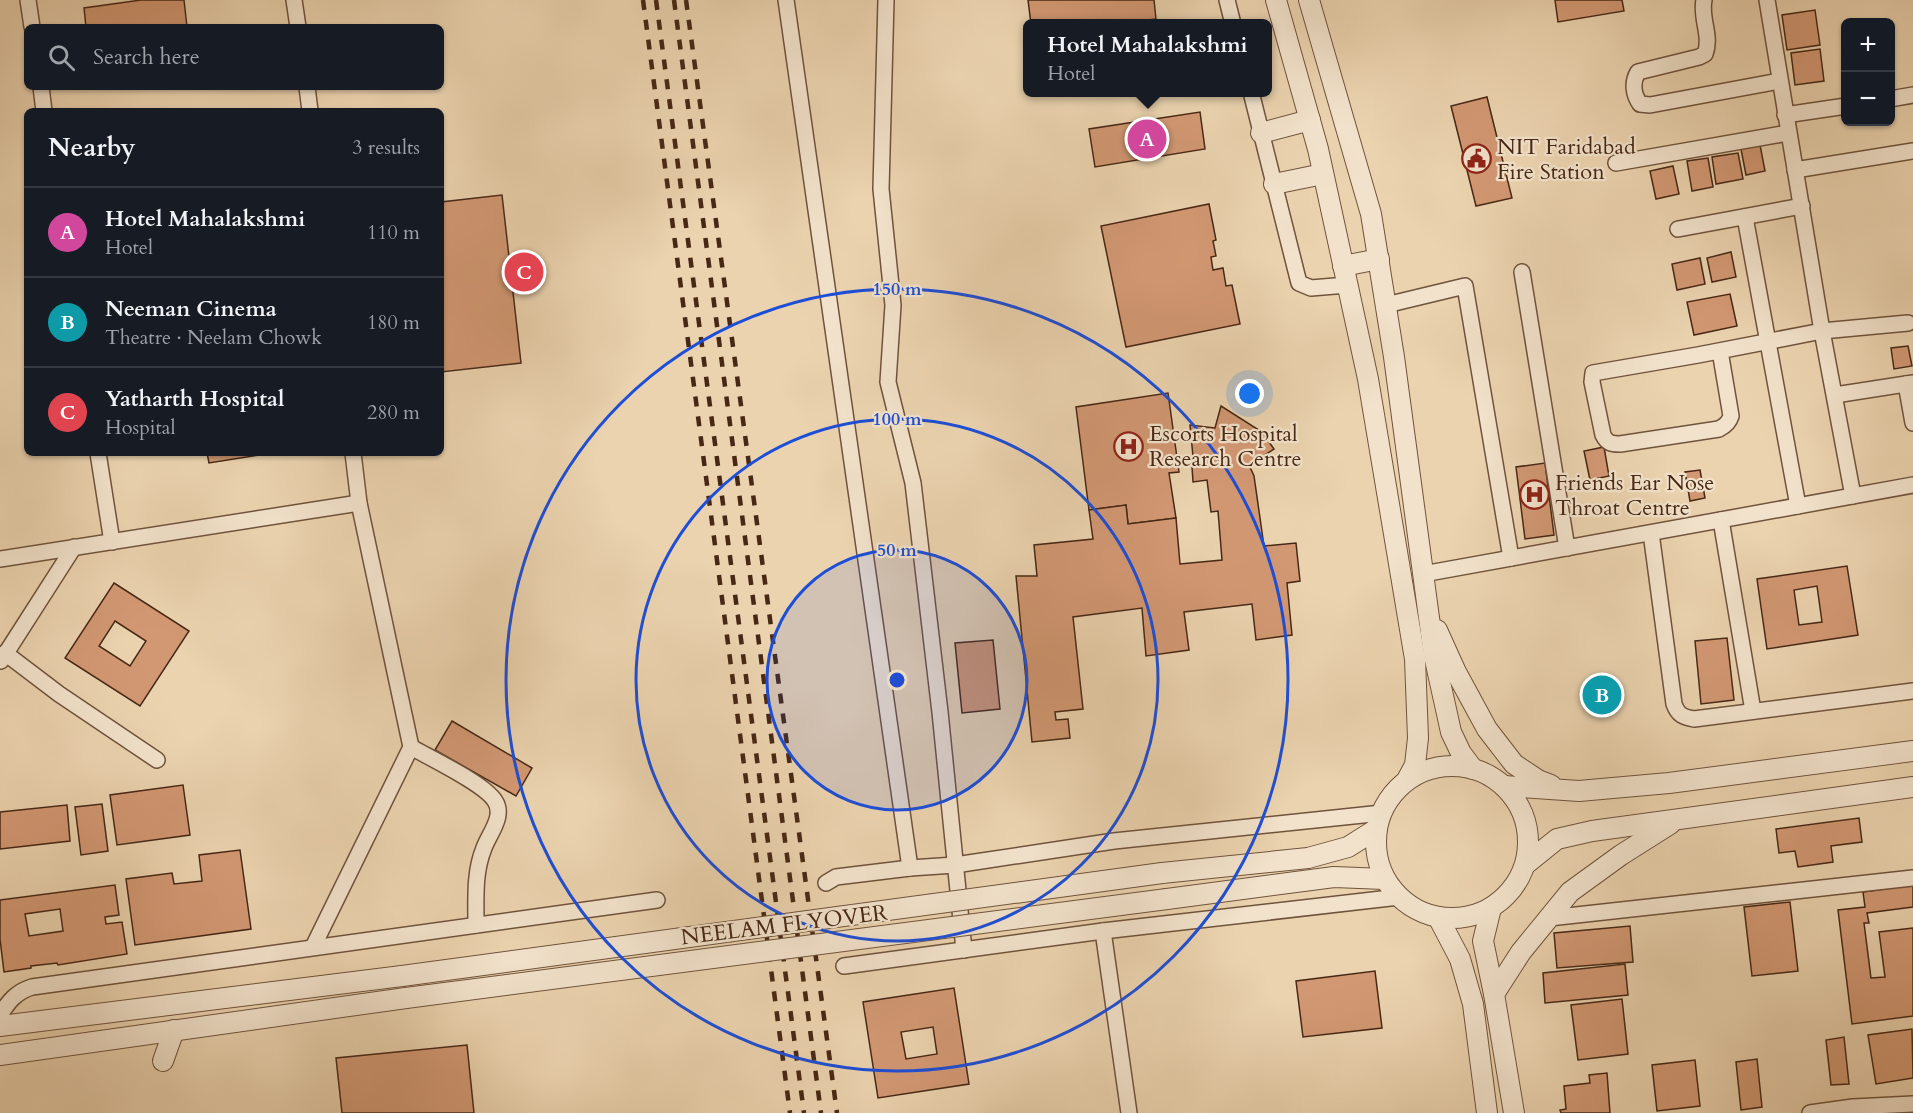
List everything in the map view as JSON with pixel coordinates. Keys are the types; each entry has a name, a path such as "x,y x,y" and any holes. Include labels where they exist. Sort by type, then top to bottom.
{"street":[{"path":"28,0 32,24"},
{"path":"294,0 298,24"},
{"path":"786,0 910,868"},
{"path":"886,0 881,189 893,305 888,382 913,483 940,712 964,950"},
{"path":"1227,0 1232,19"},
{"path":"1276,0 1310,120 1368,379 1415,659 1418,738 1415,765 1408,778 1386,801 1378,821 1379,870 1391,890 1412,908 1437,917 1467,917 1491,908 1514,888 1526,864 1529,832 1521,807 1501,782 1479,770 1439,765 1408,778"},
{"path":"1309,0 1371,214 1386,305 1434,655 1451,732 1461,753 1473,769"},
{"path":"1704,0 1702,11 1708,40 1705,54 1638,72 1634,84 1635,95 1640,104 1650,105 1779,81"},
{"path":"1767,0 1822,331 1853,496"},
{"path":"41,90 44,108"},
{"path":"307,90 310,108"},
{"path":"1895,98 1913,95"},
{"path":"1252,97 1299,283 1311,288 1379,259"},
{"path":"1785,115 1841,107"},
{"path":"1261,133 1310,120"},
{"path":"1616,164 1788,133"},
{"path":"1795,170 1913,151"},
{"path":"1274,184 1323,174"},
{"path":"1678,229 1802,206"},
{"path":"1745,217 1798,506"},
{"path":"1522,272 1567,548"},
{"path":"1386,305 1465,286 1511,558"},
{"path":"1720,351 1731,416 1724,427 1620,444 1606,441 1592,382 1593,373 1822,331 1908,323"},
{"path":"1835,395 1910,384 1913,423"},
{"path":"98,456 112,542"},
{"path":"313,947 411,747 359,503 353,456"},
{"path":"1423,574 1913,485"},
{"path":"0,559 359,503"},
{"path":"1721,520 1753,711"},
{"path":"1651,533 1674,704 1677,712 1684,717 1694,718 1913,690"},
{"path":"74,547 3,657 157,760"},
{"path":"1428,611 1456,672 1487,729 1514,764 1538,780 1564,790"},
{"path":"411,747 485,789 496,802 499,811 496,824 484,847 478,867 476,925"},
{"path":"1504,786 1579,791 1669,783 1913,751"},
{"path":"1526,864 1557,838 1592,831 1913,787"},
{"path":"1494,994 1521,952 1570,892 1621,855 1678,820"},
{"path":"826,883 836,877 955,865 1114,841 1378,821"},
{"name":"NEELAM FLYOVER","path":"0,1026 402,976 1162,873 1308,858 1348,847 1378,821"},
{"name":"NEELAM FLYOVER","path":"0,1055 406,998 1334,877 1385,879"},
{"path":"1549,918 1913,878"},
{"path":"844,966 1103,931 1399,897"},
{"path":"0,1015 20,991 32,987 657,900"},
{"path":"1491,908 1483,941 1514,1113"},
{"path":"1437,917 1460,959 1473,1004 1487,1113"},
{"path":"1103,931 1129,1113"},
{"path":"163,1061 174,1030"},
{"path":"1810,1113 1853,1107 1913,1104"}],"building":[{"path":"141,0 184,0 187,24 86,24 84,8"},
{"path":"1028,0 1154,0 1156,19 1030,19"},
{"path":"1555,0 1622,0 1624,11 1558,22"},
{"path":"1815,10 1820,45 1787,50 1782,15"},
{"path":"1820,49 1824,81 1795,85 1791,53"},
{"path":"1487,97 1512,198 1476,206 1451,106"},
{"path":"1200,112 1205,149 1095,167 1089,129"},
{"path":"1760,145 1765,171 1746,175 1741,149"},
{"path":"1738,153 1743,179 1716,184 1712,157"},
{"path":"1708,158 1713,187 1692,191 1687,161"},
{"path":"1673,166 1679,194 1656,199 1650,171"},
{"path":"502,195 521,363 444,372 444,202"},
{"path":"1209,204 1216,240 1213,241 1216,256 1211,257 1213,270 1223,268 1226,286 1232,285 1240,324 1126,347 1101,226"},
{"path":"1731,252 1736,277 1712,282 1707,258"},
{"path":"1700,258 1705,284 1677,290 1672,264"},
{"path":"1730,294 1737,326 1694,335 1687,302"},
{"path":"1908,346 1912,366 1894,369 1891,348"},
{"name":"Escorts Hospital Research Centre","path":"1168,393 1179,472 1169,473 1176,518 1128,524 1126,505 1089,510 1076,407"},
{"path":"1221,406 1262,432 1274,449 1249,465 1254,476 1264,546 1296,543 1300,581 1287,583 1292,635 1256,640 1252,604 1184,612 1189,650 1146,656 1142,608 1073,617 1083,709 1055,712 1056,720 1068,719 1070,738 1032,742 1016,576 1037,576 1034,545 1093,539 1089,510 1126,505 1128,524 1176,518 1180,564 1222,560 1218,511 1211,512 1207,480 1193,482 1190,425 1215,428"},
{"path":"1604,447 1609,476 1590,480 1584,451"},
{"path":"208,456 253,456 209,463"},
{"path":"1545,463 1554,535 1525,539 1516,467"},
{"path":"1700,470 1705,498 1690,501 1685,472"},
{"path":"1847,566 1858,635 1767,649 1757,579","holes":["1817,586 1822,622 1799,625 1794,590"]},
{"path":"114,583 189,631 140,706 65,658","holes":["115,621 146,641 130,666 99,646"]},
{"path":"1727,638 1734,700 1701,704 1695,641"},
{"path":"993,640 1000,709 962,713 955,643"},
{"path":"452,721 532,768 516,796 435,750"},
{"path":"183,785 190,835 117,845 110,795"},
{"path":"102,804 108,851 81,855 75,807"},
{"path":"67,805 70,841 0,849 0,812"},
{"path":"1859,818 1862,842 1831,846 1833,862 1798,867 1795,851 1779,853 1776,829"},
{"path":"240,850 251,929 135,945 126,879 172,873 174,884 202,881 199,855"},
{"path":"115,885 119,915 105,917 106,924 122,922 127,954 58,965 57,963 31,966 31,968 4,972 0,939 0,900","holes":["60,909 63,931 29,936 25,914"]},
{"path":"1913,885 1913,907 1867,913 1869,923 1864,923 1871,978 1885,977 1879,932 1913,928 1913,1016 1852,1024 1838,910 1865,907 1863,892"},
{"path":"1790,902 1798,971 1752,976 1744,907"},
{"path":"1630,926 1633,962 1557,968 1554,933"},
{"path":"1625,964 1628,995 1545,1003 1543,973"},
{"path":"1375,971 1382,1028 1303,1037 1296,981"},
{"path":"954,988 969,1084 878,1098 863,1002","holes":["933,1027 937,1054 906,1059 901,1032"]},
{"path":"1622,999 1628,1054 1578,1060 1571,1005"},
{"path":"1912,1029 1913,1078 1876,1084 1868,1035"},
{"path":"1844,1037 1849,1084 1831,1085 1826,1040"},
{"path":"467,1045 474,1113 342,1113 336,1058"},
{"path":"1757,1059 1762,1107 1741,1110 1736,1062"},
{"path":"1695,1060 1700,1106 1657,1111 1652,1065"},
{"path":"1607,1073 1610,1113 1561,1113 1560,1110 1566,1109 1564,1086 1590,1083 1589,1075"}],"railway":[{"path":"643,0 790,1113"},
{"path":"656,0 804,1113"},
{"path":"674,0 821,1113"},
{"path":"686,0 837,1113"}],"place":[{"name":"Hotel Mahalakshmi","path":"1147,139"},
{"name":"NIT Faridabad Fire Station","path":"1476,159"},
{"name":"Yatharth Hospital","path":"524,272"},
{"name":"Escorts Hospital Research Centre","path":"1128,446"},
{"name":"Friends Ear Nose Throat Centre","path":"1534,495"},
{"name":"Neeman Cinema","path":"1602,695"}]}
